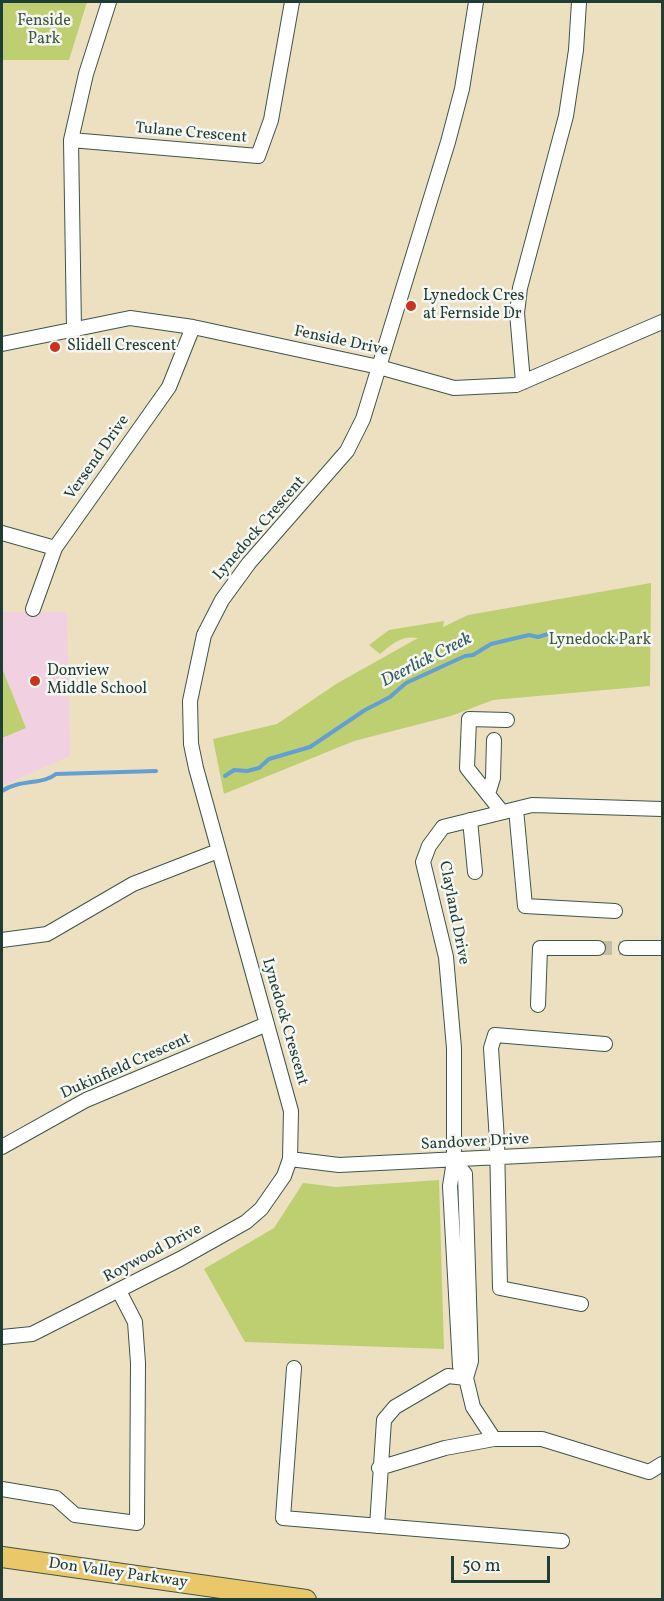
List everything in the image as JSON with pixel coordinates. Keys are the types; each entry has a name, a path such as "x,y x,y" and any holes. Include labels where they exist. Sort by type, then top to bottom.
{"highway":[{"name":"Don Valley Parkway","path":"2,1557 306,1599"}],"street":[{"path":"74,329 71,140 86,74 109,2"},
{"name":"Tulane Crescent","path":"71,140 258,156 271,120 292,2"},
{"name":"Lynedock Crescent","path":"290,1159 291,1111 218,851 191,744 191,693 204,635 231,585 346,451 363,419 459,100 476,2"},
{"path":"523,382 517,313 520,288 566,117 576,50 579,2"},
{"name":"Fenside Drive","path":"2,344 130,318 192,327 379,367 454,388 516,385 663,322"},
{"name":"Versend Drive","path":"33,609 55,548 169,387 192,327"},
{"path":"2,533 55,548"},
{"path":"507,720 469,719 467,768 488,794 509,811 525,906 615,911"},
{"path":"488,794 494,778 494,740"},
{"name":"Clayland Drive","path":"494,1439 473,1407 466,1378 460,1366 450,1186 454,1161 454,1048 446,957 423,862 429,846 443,827 532,805 663,808"},
{"path":"470,820 475,872"},
{"path":"2,940 47,934 133,884 218,851"},
{"path":"538,1005 540,948 598,948"},
{"path":"626,948 663,948"},
{"name":"Dukinfield Crescent","path":"2,1147 86,1100 267,1024"},
{"path":"580,1304 500,1288 498,1158 491,1048 495,1035 605,1044"},
{"name":"Sandover Drive","path":"290,1159 339,1165 663,1149"},
{"name":"Roywood Drive","path":"2,1337 32,1334 119,1291 246,1222 272,1194 284,1176 290,1159"},
{"path":"2,1490 56,1498 75,1515 137,1523 138,1363 135,1322 119,1291"},
{"path":"294,1368 283,1518 562,1541"},
{"path":"377,1526 379,1468 384,1420 395,1407 448,1376 466,1378"},
{"path":"379,1468 445,1448 494,1439 542,1439 649,1472 663,1464"}],"shaded area":[{"name":"Donview Middle School","path":"2,612 67,612 70,756 2,786"}],"green space":[{"name":"Fenside Park","path":"2,2 87,2 69,60 2,60"},
{"name":"Lynedock Park","path":"651,583 650,686 493,700 451,716 354,741 224,794 213,739 277,724 336,684 418,638 402,639 380,654 369,645 389,630 444,621 443,627 468,615"},
{"path":"2,668 26,728 2,738"},
{"path":"439,1180 444,1349 245,1342 204,1269 274,1228 303,1183 336,1187"}],"waterway":[{"name":"Deerlick Creek","path":"225,776 234,770 247,771 259,768 269,759 310,747 365,710 390,697 406,683 465,656 473,655 491,644 529,635 538,637 548,634 570,640 623,641"},
{"name":"Deerlick Creek","path":"2,791 16,785 45,780 56,774 156,771"}],"tunnel":[{"path":"598,948 626,948"}],"place":[{"name":"Lynedock Cres at Fernside Dr","path":"411,306"},
{"name":"Slidell Crescent","path":"55,347"},
{"name":"Donview Middle School","path":"35,681"}]}
